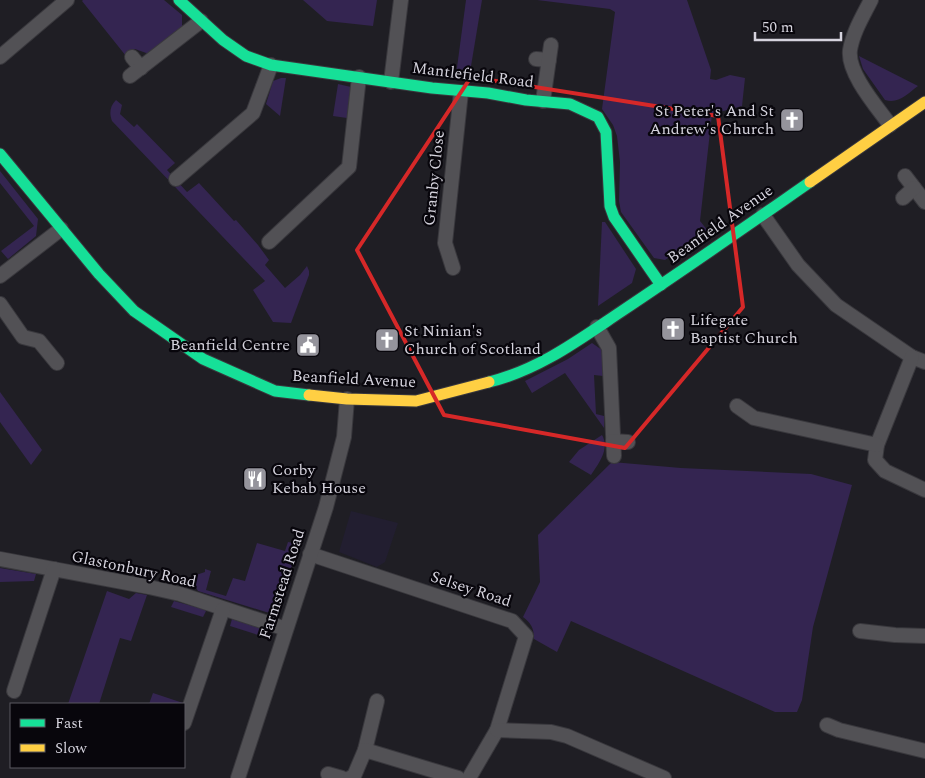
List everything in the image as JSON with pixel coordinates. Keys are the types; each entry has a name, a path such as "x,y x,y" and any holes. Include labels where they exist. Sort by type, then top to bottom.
{"street":[{"path":"0,57 67,0"},
{"path":"391,82 401,0"},
{"path":"871,0 854,34 850,60 860,83 890,125"},
{"name":"Mantlefield Road","path":"186,2 201,21 223,40 246,56 271,65 461,92 488,93 570,104 598,117 606,132 610,206 614,217 661,285"},
{"path":"135,67 201,21"},
{"path":"543,101 543,59 551,45"},
{"path":"176,180 253,114 271,65"},
{"path":"269,242 348,167 359,77"},
{"name":"Granby Close","path":"453,268 445,243 461,92"},
{"name":"Beanfield Avenue","path":"0,154 99,274 134,311 188,350 275,391 347,399 416,401 510,376 555,355 661,285 925,102"},
{"path":"905,176 925,202"},
{"path":"903,198 914,188"},
{"path":"763,215 798,265 836,305 918,359 877,445 875,460 886,471 925,490"},
{"path":"0,275 61,229"},
{"path":"0,304 23,337 39,341 57,363"},
{"path":"596,327 609,348 614,456"},
{"name":"Farmstead Road","path":"238,778 336,473 344,436 347,399"},
{"path":"737,406 754,418 877,445"},
{"path":"613,441 628,442"},
{"name":"Selsey Road","path":"310,554 512,621 526,636 497,730 469,778"},
{"name":"Glastonbury Road","path":"0,559 180,594 286,629"},
{"path":"14,691 54,570"},
{"path":"185,720 223,609"},
{"path":"860,631 925,636"},
{"path":"350,778 354,776 365,750 377,701"},
{"path":"827,725 839,730 925,751"},
{"path":"497,730 551,732 567,736 664,778"},
{"path":"365,750 458,778"},
{"path":"328,774 342,778"}],"highlighted area":[{"path":"471,77 718,116 743,307 625,448 444,415 357,250"}],"shaded area":[{"path":"83,0 164,0 182,15 182,28 149,54 135,49 126,56"},
{"path":"303,0 377,0 373,26 327,21"},
{"path":"466,0 482,0 469,78 456,75"},
{"path":"537,0 687,0 711,70 710,79 716,80 730,75 745,78 742,106 712,114 700,221 708,231 665,260 654,258 621,212 619,201 620,162 617,136 613,125 602,109 615,12 610,9"},
{"path":"859,56 918,86 895,101 885,100 863,69"},
{"path":"286,78 280,116 266,104 273,81"},
{"path":"338,84 351,87 347,118 333,116"},
{"path":"116,100 122,105 120,114 134,127 137,124 175,163 167,170 187,192 199,183 234,221 236,220 269,260 265,265 285,288 307,266 309,275 291,323 273,322 253,290 265,281 112,121 111,110"},
{"path":"0,171 38,219 36,236 8,259 1,251 34,226 0,183"},
{"path":"602,222 605,222 636,269 632,283 598,306"},
{"path":"592,343 602,350 603,376 594,375 596,414 604,416 604,428 565,373 532,393 525,381 568,359"},
{"path":"0,392 42,450 31,465 0,422"},
{"path":"602,435 605,445 604,451 591,475 569,462 579,450"},
{"path":"612,462 681,468 811,474 852,485 813,627 802,700 797,712 775,712 571,621 557,652 534,639 532,626 523,617 540,582 538,535"},
{"path":"351,511 398,523 385,562 377,567 339,552"},
{"path":"288,542 299,544 277,611 266,612 198,591 193,582 196,575 205,572 205,569 211,571 206,590 226,596 233,578 245,581 257,543 285,551"},
{"path":"0,568 36,574 34,581 0,582"},
{"path":"107,591 129,599 136,593 147,595 131,641 120,638 99,703 68,703"},
{"path":"174,601 206,611 203,617 171,607"},
{"path":"232,619 260,628 258,635 230,626"},
{"path":"153,693 183,703 149,703"}],"traffic: fast":[{"path":"179,0 223,40 246,56 271,65 432,88 570,104 598,117 606,132 610,206 614,217 661,285"},
{"path":"0,154 99,274 134,311 203,359 275,391 309,395"},
{"path":"489,382 525,370 575,343 810,182"}],"traffic: slow":[{"path":"810,182 925,102"},
{"path":"309,395 347,399 416,401 489,382"}],"place":[{"name":"St Peter's And St Andrew's Church","path":"792,120"},
{"name":"Lifegate Baptist Church","path":"673,329"},
{"name":"St Ninian's Church of Scotland","path":"387,340"},
{"name":"Beanfield Centre","path":"308,345"},
{"name":"Corby Kebab House","path":"255,479"}]}
